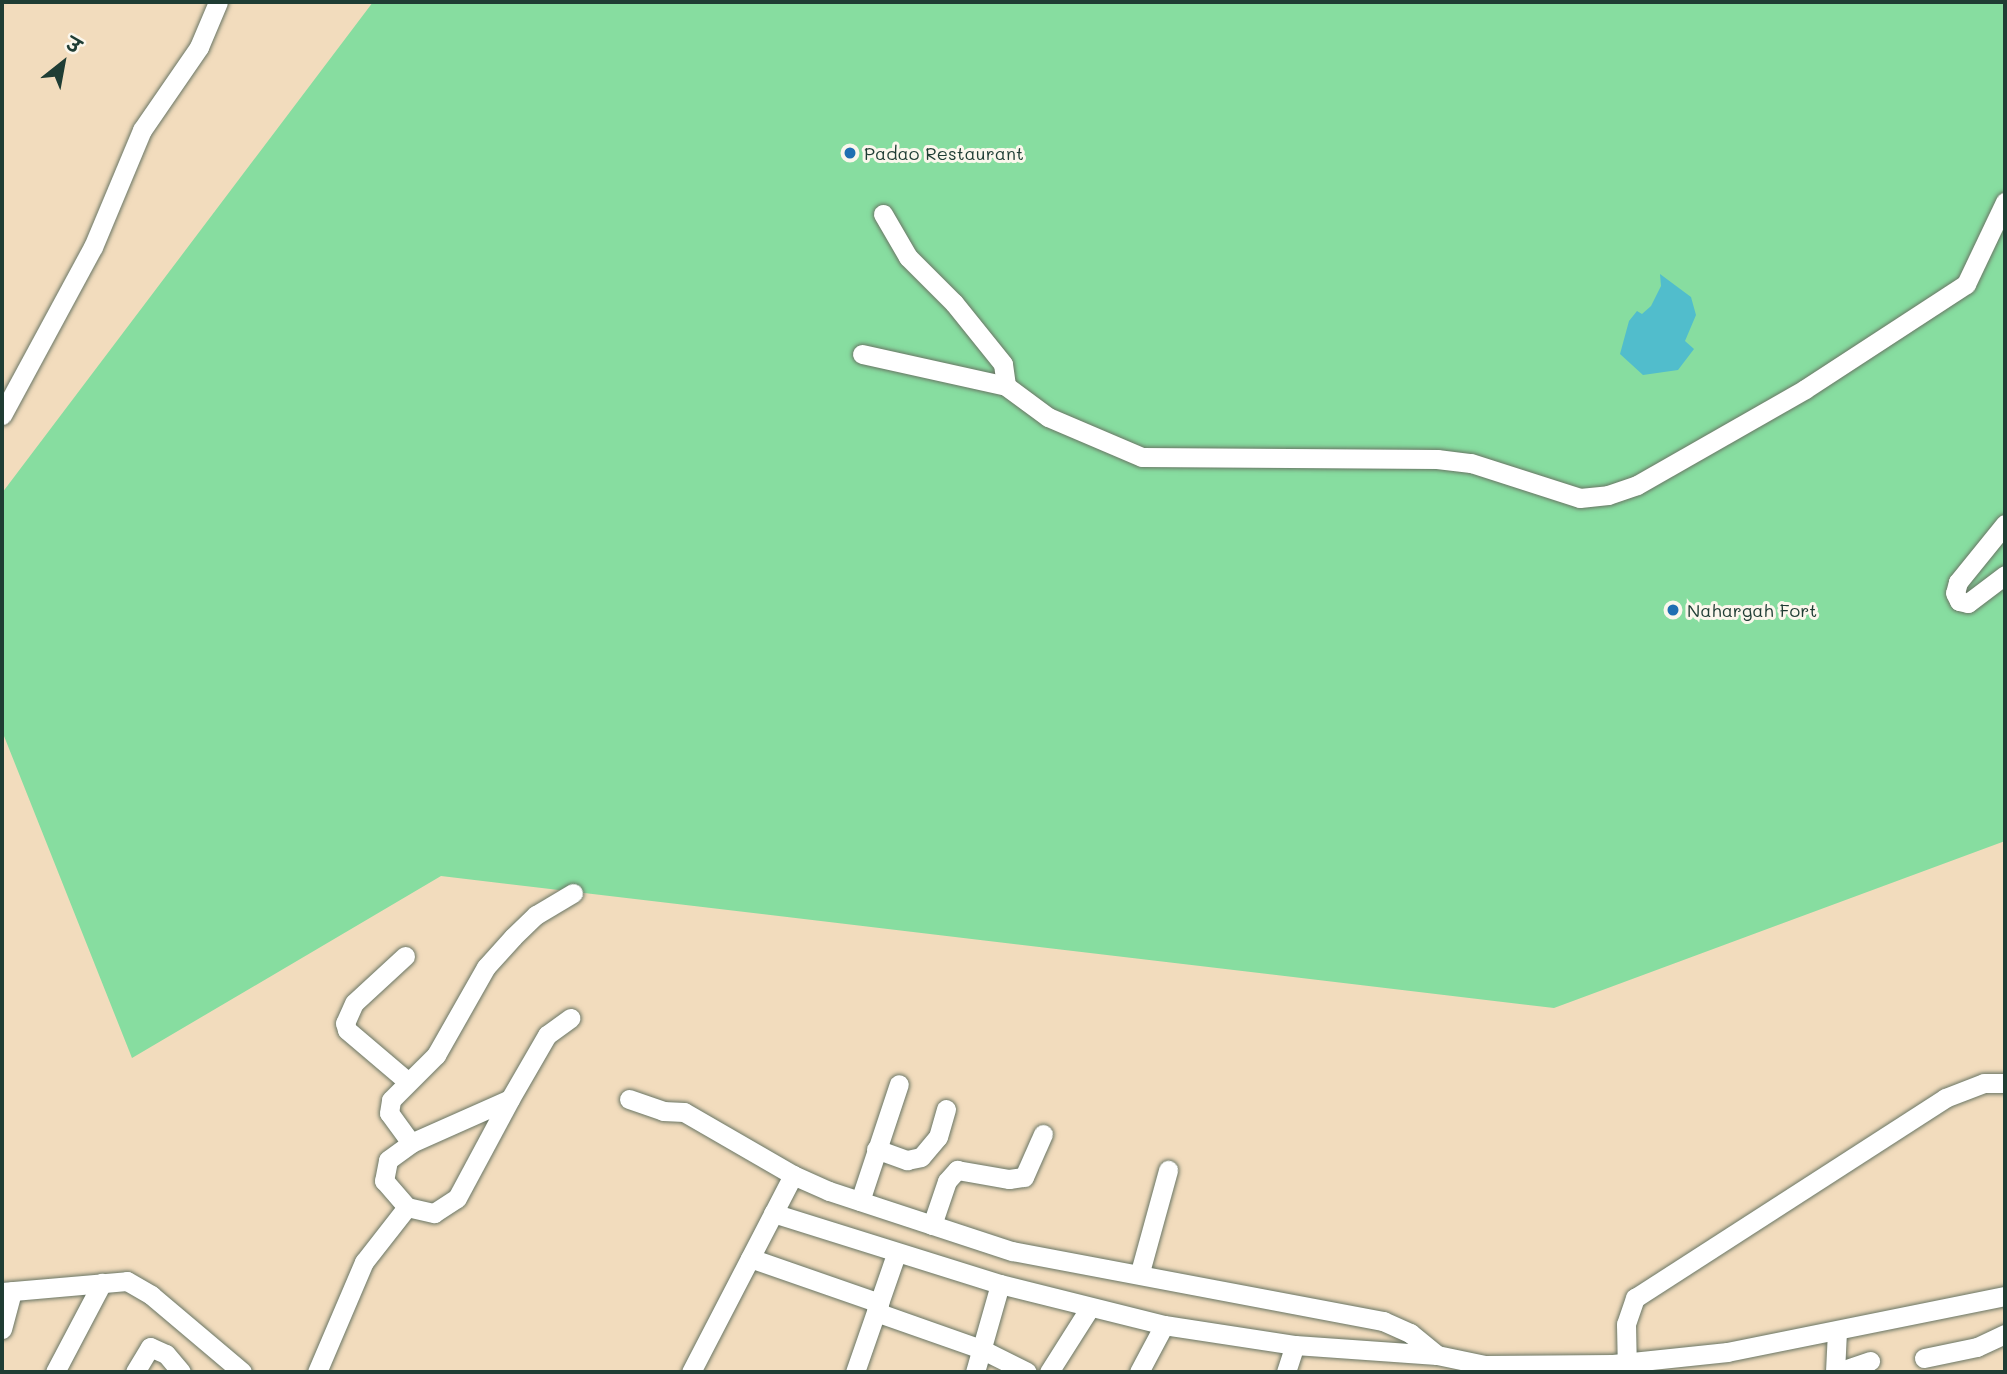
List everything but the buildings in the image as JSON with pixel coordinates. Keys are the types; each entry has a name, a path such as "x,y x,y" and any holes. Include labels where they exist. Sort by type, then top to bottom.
{"street":[{"path":"2,415 93,247 142,130 199,47 218,2"},
{"path":"862,354 1006,386 1048,417 1142,457 1437,459 1471,463 1580,498 1608,495 1637,485 1805,389 1966,284 2005,202"},
{"path":"883,214 908,257 954,303 1003,364 1006,386"},
{"path":"2005,524 1958,582 1955,593 1959,601 1968,603 2005,575"},
{"path":"411,1143 389,1113 391,1100 436,1055 486,967 536,915 573,893"},
{"path":"405,956 354,1003 345,1023 347,1030 408,1082"},
{"path":"510,1099 411,1143 388,1160 384,1181 407,1207 434,1213 457,1198 547,1034 570,1018"},
{"path":"1626,1367 1630,1309 1635,1298 1945,1098 1984,1083 2005,1083"},
{"path":"860,1202 899,1084"},
{"path":"629,1099 663,1111 684,1112 793,1175 860,1202 1013,1251 1140,1272 1383,1321 1409,1333 1437,1355"},
{"path":"876,1149 907,1160 920,1157 938,1138 946,1110"},
{"path":"932,1225 947,1181 957,1170 1009,1179 1024,1177 1043,1135"},
{"path":"1140,1272 1168,1170"},
{"path":"691,1372 793,1175"},
{"path":"317,1372 364,1262 407,1207"},
{"path":"773,1213 896,1254 1089,1309 1164,1325 1294,1345 1437,1355 1484,1369 1567,1370 1686,1364 2005,1296"},
{"path":"855,1372 896,1254"},
{"path":"750,1258 982,1349 1027,1372"},
{"path":"2,1329 7,1292 127,1281 151,1295 242,1372"},
{"path":"55,1372 102,1283"},
{"path":"975,1372 1000,1284"},
{"path":"1049,1372 1089,1309"},
{"path":"1139,1372 1164,1325"},
{"path":"1837,1331 1836,1372 1870,1362"},
{"path":"1937,1362 2005,1334"},
{"path":"1286,1372 1294,1345"},
{"path":"135,1372 150,1347 166,1354 181,1372"},
{"path":"1402,1372 1410,1353"}],"green space":[{"path":"373,2 2005,2 2005,841 1554,1008 441,876 132,1058 2,731 2,493"}],"water":[{"path":"1660,274 1691,297 1696,315 1685,341 1694,349 1678,370 1643,375 1620,354 1629,321 1637,311 1642,314 1651,306 1661,286"}],"place":[{"name":"Padao Restaurant","path":"850,153"},
{"name":"Nahargah Fort","path":"1673,610"}]}
